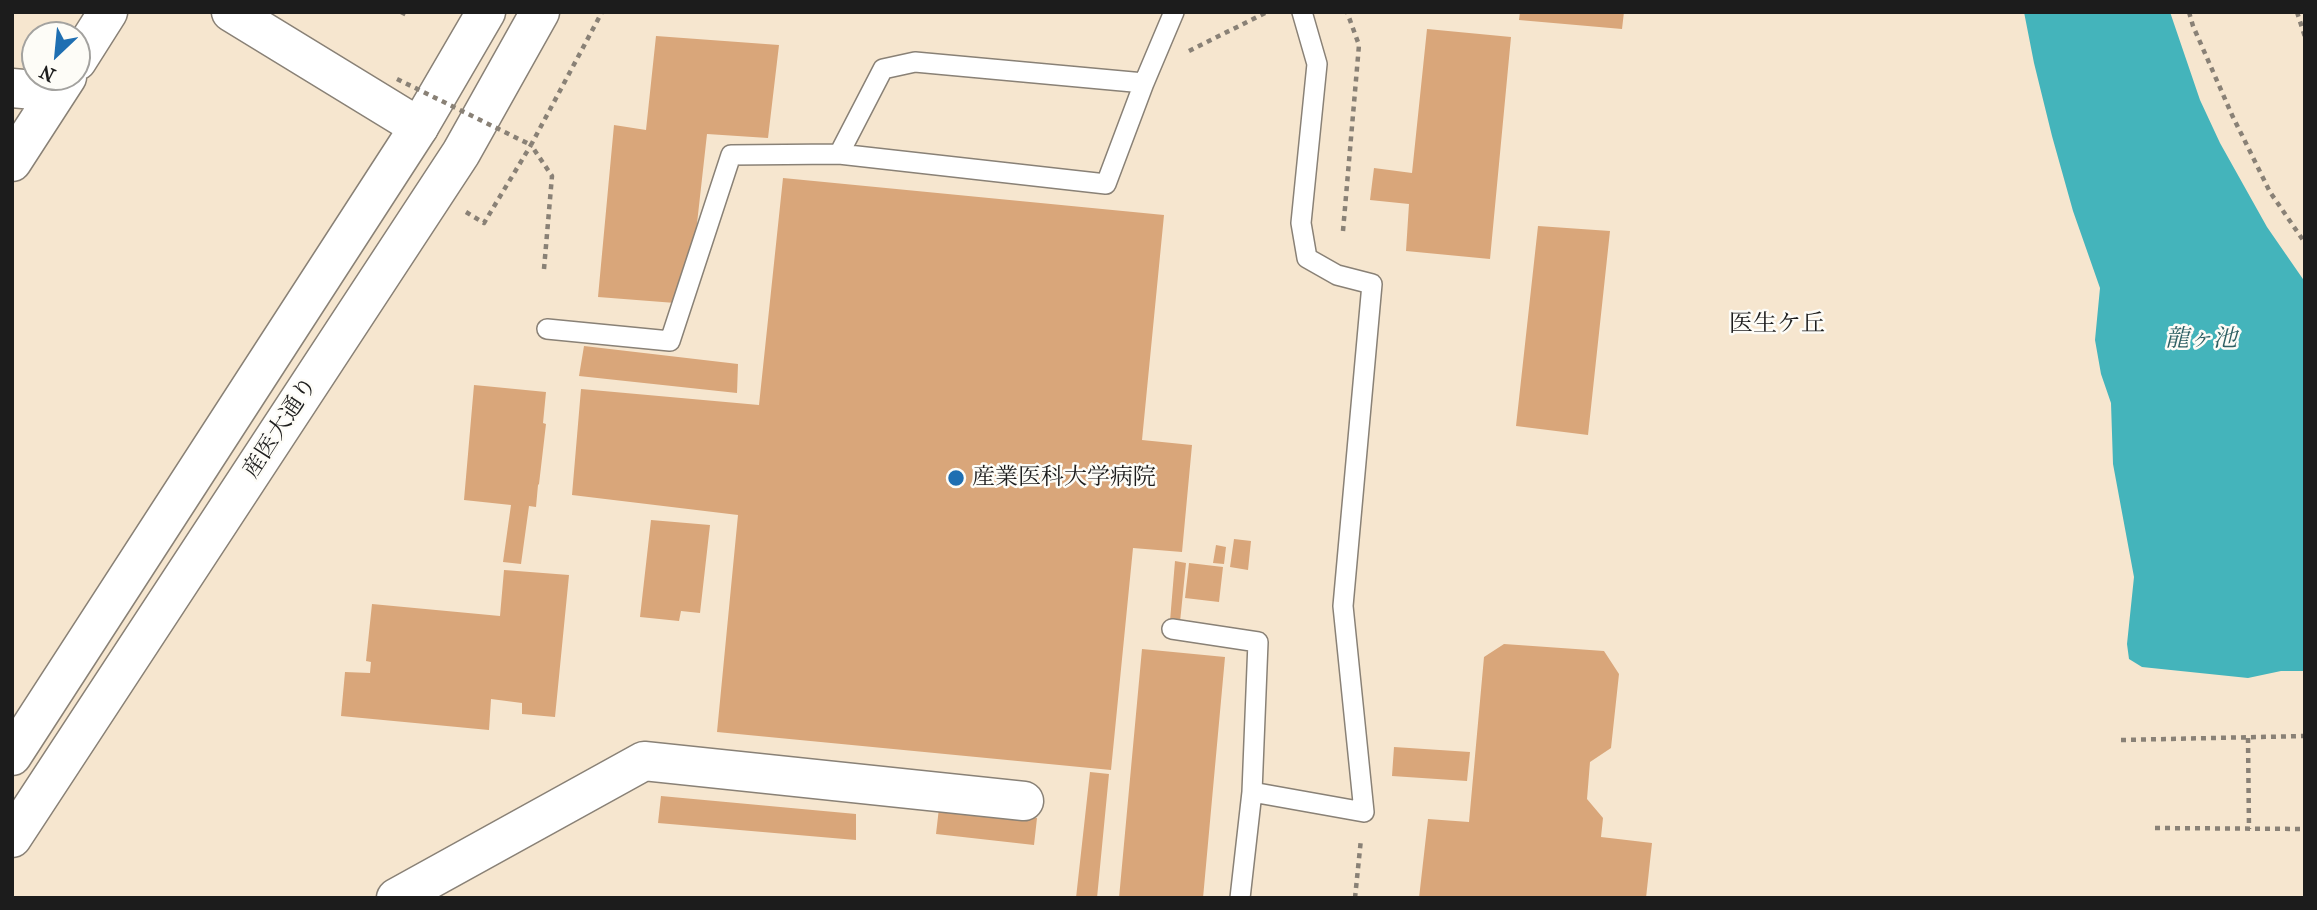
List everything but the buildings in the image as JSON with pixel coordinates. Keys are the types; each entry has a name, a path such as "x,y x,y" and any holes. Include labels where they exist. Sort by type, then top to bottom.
{"street":[{"path":"91,39 108,12"},
{"path":"231,12 419,127"},
{"name":"産医大通り","path":"12,756 419,127 486,12"},
{"name":"産医大通り","path":"12,838 461,153 540,12"},
{"path":"12,162 58,91"},
{"path":"404,896 644,761 1024,802"}],"lane":[{"path":"547,329 670,341 731,155 839,154 1106,184 1174,12"},
{"path":"1252,792 1363,813 1343,606 1372,284 1337,275 1307,258 1301,223 1317,64 1302,12"},
{"path":"839,154 883,69 915,62 1144,83"},
{"path":"1172,629 1258,642 1252,792 1240,898"}],"path":[{"path":"463,209 484,223 531,145 602,12"},
{"path":"1184,53 1267,12"},
{"path":"1343,231 1359,45 1347,12"},
{"path":"2189,12 2232,115 2270,192 2305,243"},
{"path":"2297,12 2305,37"},
{"path":"397,79 531,145 552,176 544,269"},
{"path":"2121,740 2305,736"},
{"path":"2248,737 2249,829"},
{"path":"1355,898 1363,813"},
{"path":"2155,828 2305,830"}],"water":[{"name":"龍ヶ池","path":"2024,12 2170,12 2200,100 2220,143 2267,227 2305,282 2305,671 2281,671 2248,678 2142,667 2129,659 2127,644 2134,577 2113,464 2111,403 2101,374 2095,340 2100,288 2073,211 2052,136"}],"place":[{"name":"産業医科大学病院","path":"956,478"}],"district":[{"name":"医生ケ丘","path":"1777,325"}]}
